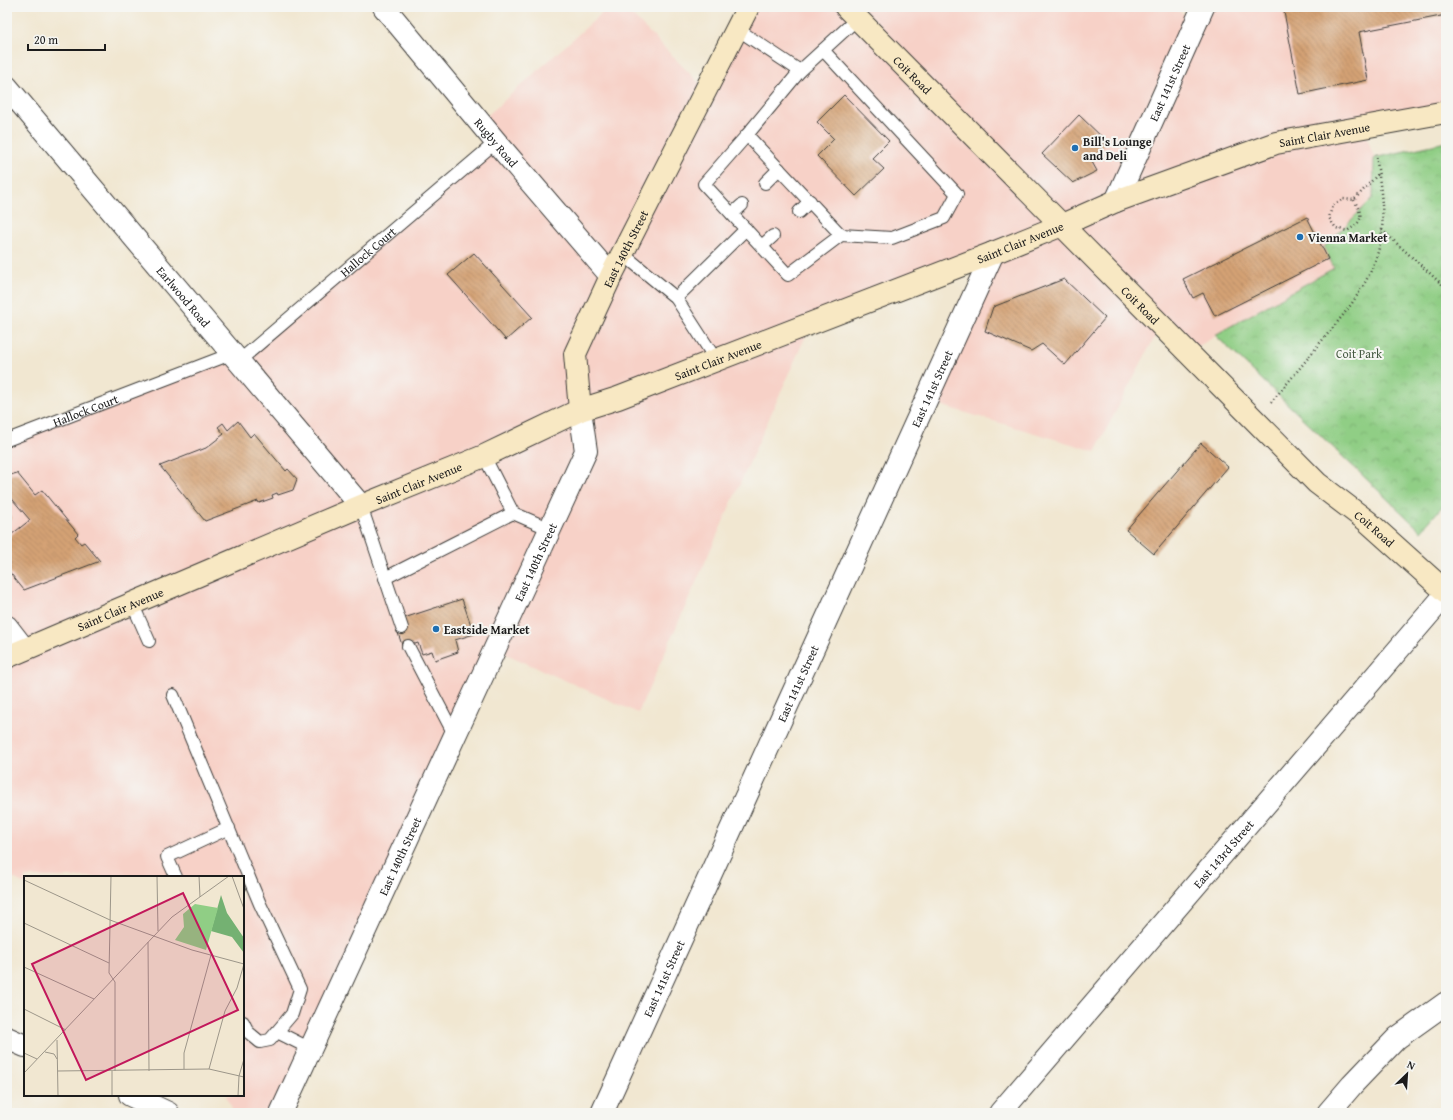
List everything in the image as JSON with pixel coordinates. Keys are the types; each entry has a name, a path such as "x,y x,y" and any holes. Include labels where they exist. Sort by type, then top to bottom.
{"street":[{"name":"Rugby Road","path":"384,7 496,142 611,276"},
{"name":"East 140th Street","path":"281,1113 586,451 580,410 575,354 611,276 748,7"},
{"name":"East 141st Street","path":"1116,201 1203,7"},
{"name":"Coit Road","path":"852,13 1317,483 1367,521 1446,593"},
{"name":"Earlwood Road","path":"7,88 361,506"},
{"name":"Saint Clair Avenue","path":"16,653 361,506 484,456 580,410 618,398 993,253 1116,201 1276,143 1446,112"},
{"name":"East 141st Street","path":"602,1113 993,253"},
{"name":"East 143rd Street","path":"1000,1113 1446,593"},
{"path":"7,627 16,653"},
{"path":"1328,1113 1352,1085 1397,1038 1446,1003"},
{"path":"7,1038 24,1046"},
{"path":"132,1096 168,1113"}],"lane":[{"path":"823,50 957,194 944,218 892,238 841,235 788,275 704,184 800,71 823,50 852,13"},
{"path":"737,29 800,71"},
{"path":"747,135 841,235"},
{"name":"Hallock Court","path":"7,440 235,357 496,142"},
{"path":"765,183 779,169"},
{"path":"799,212 810,201"},
{"path":"732,214 742,204"},
{"path":"676,298 746,229"},
{"path":"762,246 773,236"},
{"path":"623,254 676,298 716,360"},
{"path":"484,456 513,513 550,529"},
{"path":"361,506 402,628"},
{"path":"385,578 513,513"},
{"path":"132,603 149,641"},
{"path":"408,646 455,736"},
{"path":"172,695 260,904 300,988 292,1014 270,1040 260,1042 248,1032 244,1024"},
{"path":"176,876 167,858 229,828"},
{"path":"277,1032 310,1049"}],"path":[{"path":"1272,402 1354,300 1368,277 1376,257 1382,230 1381,201 1376,154"},
{"path":"1354,200 1378,173"},
{"path":"1342,199 1354,200 1360,211 1360,219 1356,225 1347,231 1336,228 1329,218 1332,206 1342,199"},
{"path":"1382,230 1446,288"}],"shaded area":[{"path":"609,7 624,7 706,90 748,7 1170,7 1197,20 1203,7 1446,7 1446,112 1364,127 1374,158 1373,198 1334,268 1188,352 1161,325 1095,451 926,401 993,254 811,324 638,713 495,649 281,1113 234,1113 226,1096 244,1096 244,876 24,876 24,884 7,875 7,440 231,354 239,361 496,142 480,122"}],"green space":[{"name":"Coit Park","path":"1446,142 1446,502 1421,531 1215,335 1334,268 1324,247 1373,198 1374,158"}],"building":[{"path":"1283,7 1446,7 1446,15 1359,32 1368,80 1300,94"},
{"path":"844,95 889,141 872,158 884,169 856,196 817,156 834,139 817,122"},
{"name":"Bill's Lounge and Deli","path":"1079,115 1106,141 1092,162 1097,171 1073,183 1042,154"},
{"path":"1307,217 1328,259 1215,316 1203,293 1193,298 1183,279"},
{"path":"474,253 532,317 506,340 448,275"},
{"path":"1064,279 1105,318 1065,365 1042,344 1031,351 985,331 993,307"},
{"path":"238,421 250,437 254,433 286,471 288,469 297,479 293,490 278,495 277,493 272,495 273,498 259,503 258,501 205,521 160,466 206,448 224,434 218,427 223,423 228,430"},
{"path":"1201,443 1228,467 1154,554 1126,530"},
{"path":"17,473 35,495 42,490 78,534 75,537 81,544 84,542 100,561 24,590 7,569 7,538 30,520 7,493 7,476"},
{"path":"7,513 12,518 7,522"},
{"name":"Eastside Market","path":"462,599 474,634 455,640 458,652 435,660 432,651 422,654 418,643 403,648 397,630 404,618"}],"place":[{"name":"Bill's Lounge and Deli","path":"1075,148"},
{"name":"Vienna Market","path":"1300,237"},
{"name":"Eastside Market","path":"436,629"}]}
